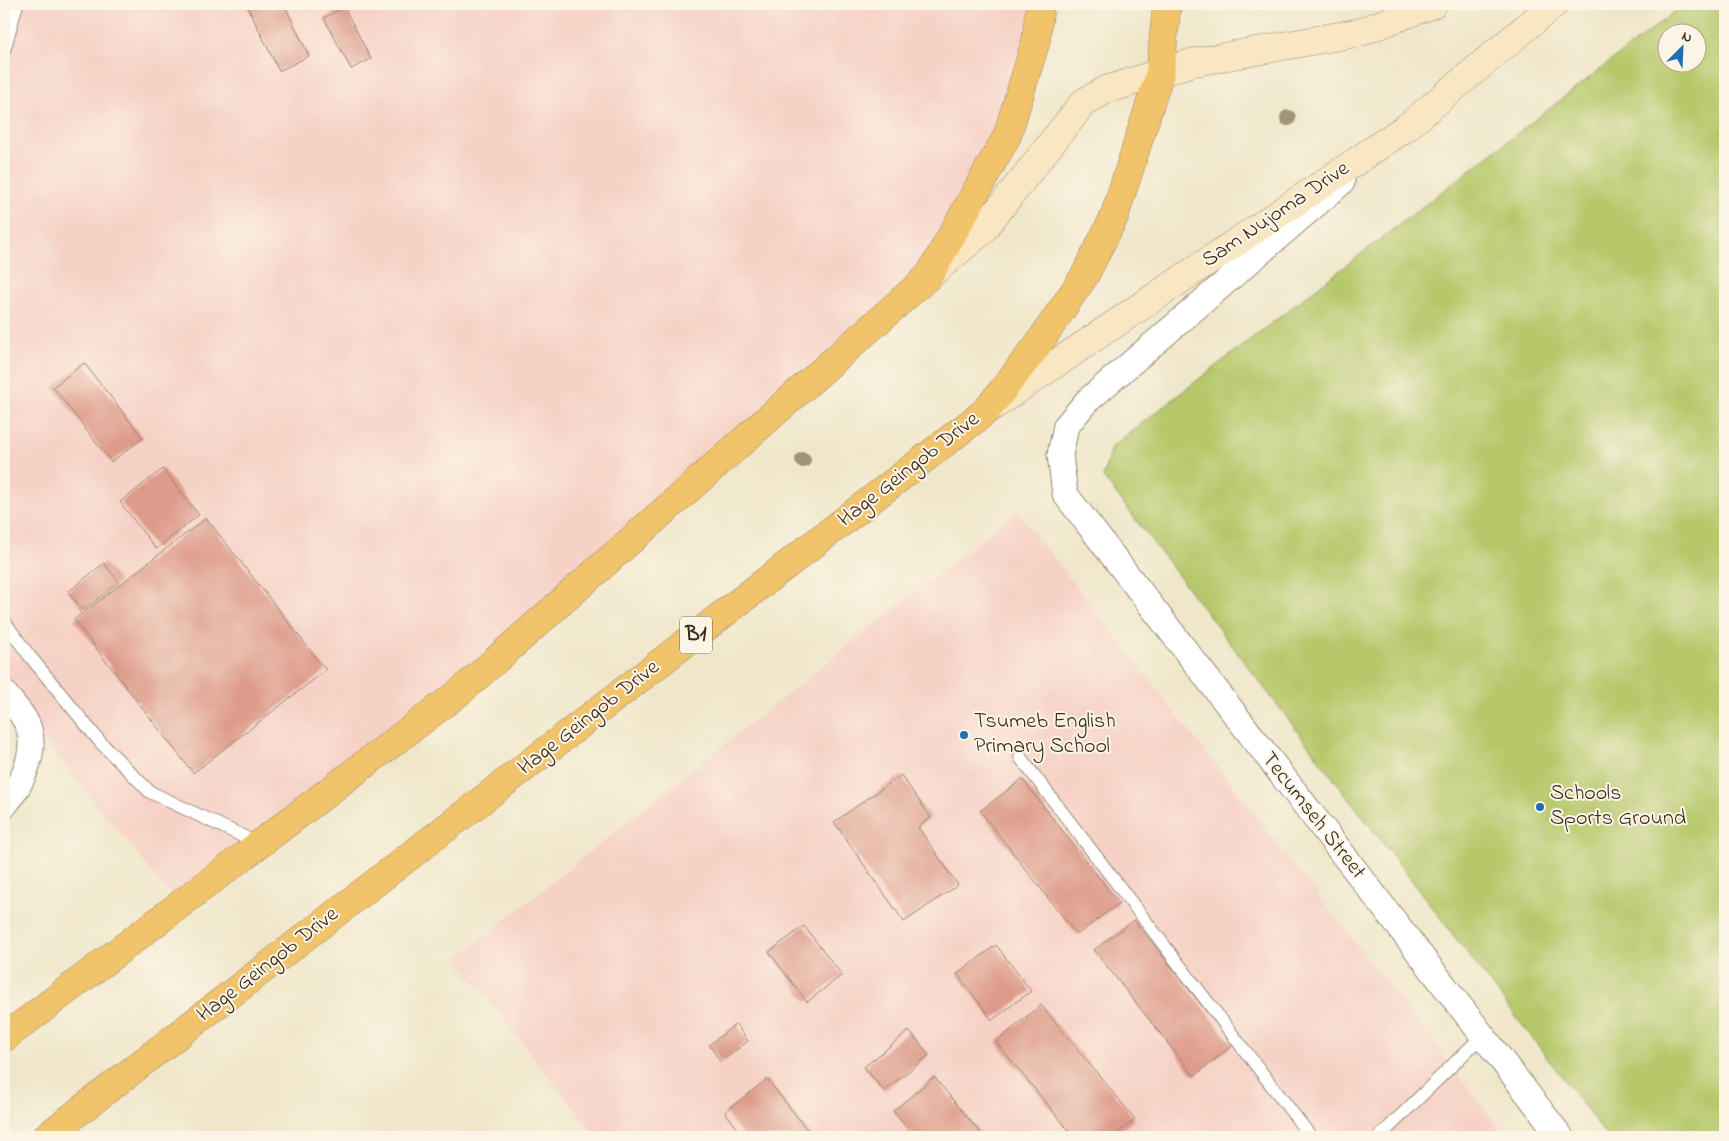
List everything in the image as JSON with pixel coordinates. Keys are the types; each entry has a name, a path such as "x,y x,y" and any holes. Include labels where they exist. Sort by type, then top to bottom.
{"highway":[{"path":"4,1038 461,691 929,276 1006,136 1036,41 1040,4"},
{"name":"Hage Geingob Drive","path":"46,1137 986,411 1043,338 1084,275 1114,217 1160,73 1167,4"}],"street":[{"path":"929,276 981,232 1084,102 1106,90 1190,63 1361,32 1434,4"},
{"name":"Sam Nujoma Drive","path":"986,411 1407,127 1554,4"},
{"name":"Tecumseh Street","path":"1407,127 1087,401 1066,426 1060,455 1065,494 1561,1137"},
{"path":"4,693 26,721 30,731 30,751 24,775 13,795 4,806"}],"lane":[{"path":"4,51 17,4"},
{"path":"4,621 28,654 101,743 150,792 259,844"},
{"path":"1020,757 1311,1137"},
{"path":"1379,1137 1482,1036"}],"shaded area":[{"path":"4,4 1040,4 1036,41 929,276 461,691 179,905 4,691"},
{"name":"Tsumeb English Primary School","path":"1017,511 1507,1137 597,1137 456,959"}],"green space":[{"name":"Schools Sports Ground","path":"1685,4 1725,4 1725,1137 1608,1137 1103,477 1111,447 1656,26 1656,72 1706,72 1706,22 1662,22"}],"building":[{"path":"246,4 284,4 309,56 279,71"},
{"path":"344,7 371,59 351,69 324,18"},
{"path":"84,363 143,438 111,462 53,387"},
{"path":"163,469 199,515 156,549 120,502"},
{"path":"206,518 326,670 193,773 74,620"},
{"path":"104,563 119,582 83,610 68,592"},
{"path":"901,775 931,818 918,827 958,885 904,922 834,822"},
{"path":"1022,779 1119,903 1077,935 980,811"},
{"path":"1134,920 1233,1045 1194,1076 1094,950"},
{"path":"804,926 842,975 807,1002 769,952"},
{"path":"996,945 1031,991 992,1020 957,974"},
{"path":"1041,1005 1135,1119 1113,1137 1074,1137 996,1042"},
{"path":"736,1024 748,1041 721,1062 709,1045"},
{"path":"909,1031 929,1055 884,1091 864,1067"},
{"path":"934,1077 984,1137 914,1137 893,1111"},
{"path":"767,1079 813,1137 744,1137 725,1112"}],"place":[{"name":"Tsumeb English Primary School","path":"964,735"},
{"name":"Schools Sports Ground","path":"1540,807"}]}
